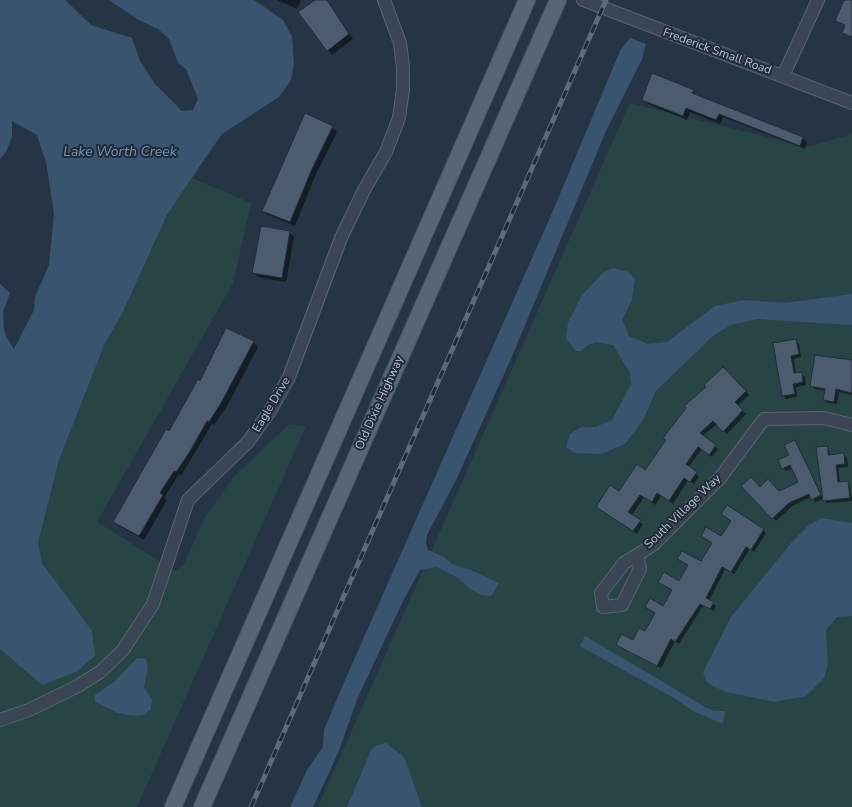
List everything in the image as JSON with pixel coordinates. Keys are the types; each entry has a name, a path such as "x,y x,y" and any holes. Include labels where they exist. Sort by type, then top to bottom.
{"main road":[{"path":"174,807 527,0"},
{"name":"Old Dixie Highway","path":"202,807 558,0"}],"street":[{"name":"Eagle Drive","path":"0,720 36,707 78,686 100,672 123,650 153,604 188,500 248,442 270,411 289,377 341,238 364,190 386,152 399,118 403,89 400,43 384,0"},
{"name":"Frederick Small Road","path":"583,0 852,103"},
{"path":"783,76 818,0"},
{"name":"South Village Way","path":"637,555 653,545 720,478 764,419 824,418 852,425"}],"green space":[{"path":"630,103 807,147 852,134 852,807 318,807"},
{"path":"192,178 251,203 233,283 97,522 175,571 183,566 204,519 232,479 288,425 306,426 137,807 0,807 0,649 42,685 64,594 42,562 38,543 59,460 105,343 122,314 167,215"}],"water":[{"name":"Lake Worth Creek","path":"0,0 65,0 91,25 132,38 140,61 155,84 182,111 193,110 198,99 186,69 178,63 169,39 158,29 139,20 109,0 254,0 283,20 292,37 294,65 291,80 279,97 222,134 208,154 167,215 122,314 105,343 59,460 38,543 42,563 92,631 95,656 76,672 42,685 0,649 0,284 10,293 3,312 4,330 14,349 34,310 35,297 49,265 54,213 46,162 37,135 12,121 12,137 6,152 0,159"},
{"path":"630,38 646,44 642,59 606,131 510,361 456,480 427,535 426,544 428,550 444,557 452,564 471,570 499,583 491,596 481,595 469,588 458,578 441,569 436,567 420,570 403,601 358,697 338,753 313,807 290,807 307,770 323,747 324,730 345,680 552,213 620,51"},
{"path":"614,268 628,272 635,279 632,300 622,320 629,336 648,344 667,342 715,306 744,300 784,303 852,294 852,325 757,319 731,325 714,335 656,391 643,420 625,444 601,454 574,453 566,447 570,434 581,427 595,427 612,420 631,384 630,373 613,345 597,342 588,345 581,351 576,351 566,338 568,323 582,295 604,272"},
{"path":"822,518 852,523 852,616 837,617 826,630 828,664 824,678 806,696 775,702 726,692 707,682 703,672 731,617 792,542 809,525"},
{"path":"585,636 707,708 714,711 725,711 723,724 693,711 674,698 580,646"},
{"path":"137,658 146,659 148,669 144,687 152,700 151,709 144,715 133,716 118,713 95,702 95,695 115,681"},
{"path":"386,743 404,757 422,807 347,807 371,750 377,745"}],"building":[{"path":"315,0 327,0 349,34 327,51 298,12"},
{"path":"844,0 852,0 852,37 842,33 845,25 835,21"},
{"path":"652,73 694,90 692,93 803,137 800,146 719,114 716,120 686,108 683,116 642,100"},
{"path":"305,113 333,126 312,169 290,222 262,211"},
{"path":"261,226 290,231 282,278 252,273"},
{"path":"226,328 254,341 221,403 209,422 207,421 189,453 176,472 174,471 160,493 163,495 139,536 113,522 166,429 169,431 198,379 200,381"},
{"path":"796,339 799,354 791,356 794,373 802,372 803,382 793,384 795,394 782,396 773,343"},
{"path":"815,355 852,360 852,393 836,389 834,402 823,400 825,389 810,386"},
{"path":"723,367 746,391 735,402 743,410 723,432 713,421 700,433 716,445 709,455 698,447 686,464 697,472 690,482 684,478 669,501 657,493 652,502 640,495 628,512 641,520 633,531 596,507 610,485 619,491 637,464 645,470 666,440 663,438 686,408 684,406 706,387 704,385"},
{"path":"795,440 821,495 811,500 809,494 789,503 772,519 741,486 751,477 760,487 768,479 779,491 798,482 790,465 782,469 778,460 789,455 784,445"},
{"path":"828,446 828,455 844,453 845,464 836,465 838,482 848,481 850,498 823,501 816,447"},
{"path":"727,505 764,529 751,550 746,547 731,572 722,567 706,598 714,602 710,609 700,604 675,642 671,639 657,666 616,645 621,634 633,640 639,628 645,631 655,613 645,607 650,598 663,606 672,590 658,582 664,572 679,581 688,565 677,559 682,551 701,561 712,543 701,536 706,527 721,536 731,521 721,514"}],"railway":[{"path":"251,807 606,0"}]}
